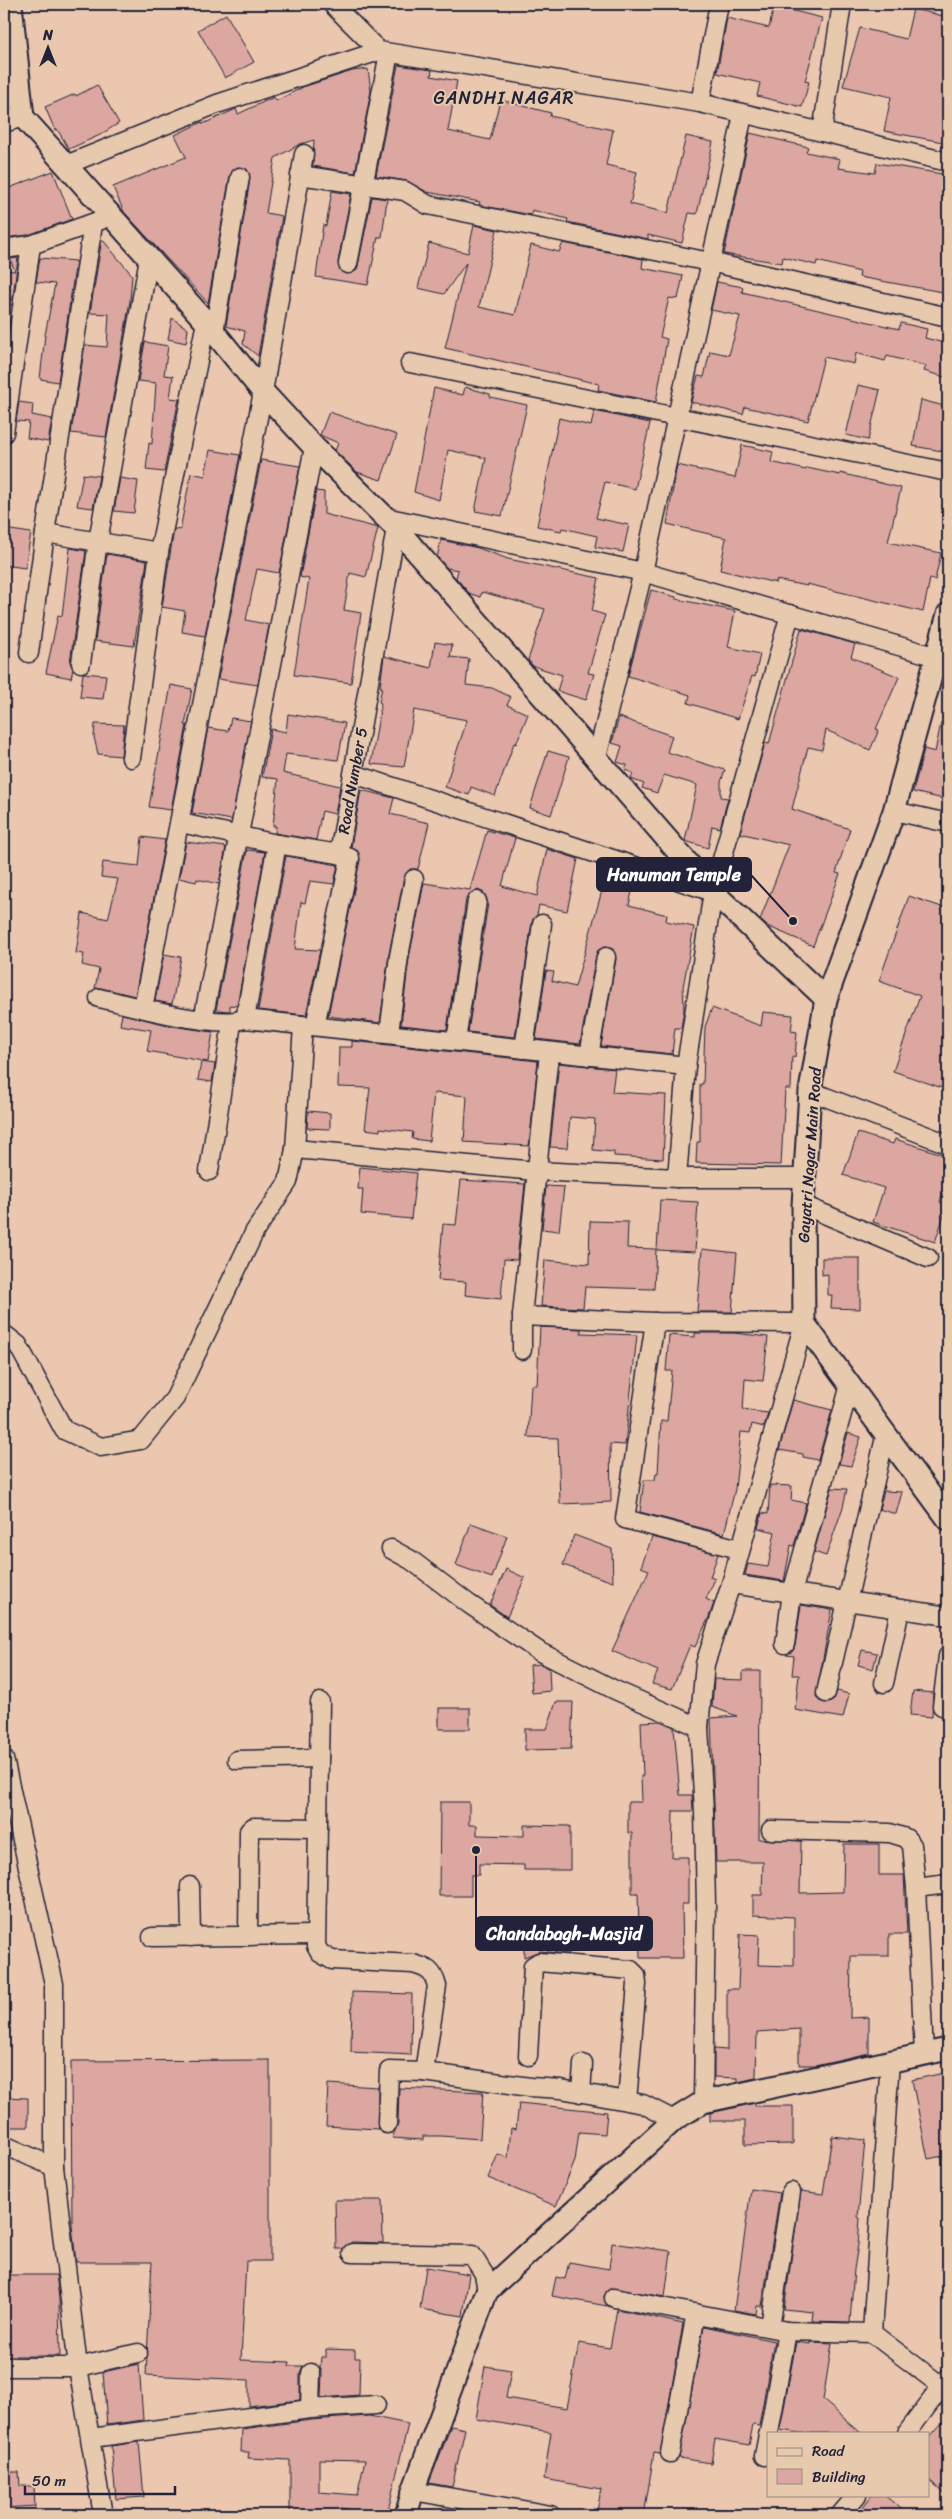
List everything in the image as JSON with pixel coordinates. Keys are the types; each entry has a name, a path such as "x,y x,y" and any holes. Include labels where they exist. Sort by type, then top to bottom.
{"street":[{"path":"11,4 13,120 66,165 102,220 149,258 210,327 263,392 314,447 391,522 713,892 826,999"},
{"path":"332,4 384,52"},
{"path":"700,103 719,4"},
{"path":"822,132 842,4"},
{"path":"66,165 217,104 384,52 700,103 743,115 948,162"},
{"path":"348,264 384,52"},
{"path":"597,757 643,572 675,417 743,115"},
{"path":"143,1008 181,823 263,392 304,154"},
{"path":"300,175 405,191 428,205 710,262 948,317"},
{"path":"131,758 159,552 210,327 240,177"},
{"path":"4,249 31,245 102,220"},
{"path":"30,653 45,533 102,220"},
{"path":"4,433 31,245"},
{"path":"81,663 98,541 149,258"},
{"path":"410,363 948,472"},
{"path":"203,1020 314,447"},
{"path":"391,522 643,572 937,657"},
{"name":"Road Number 5","path":"309,1026 350,858 339,854 354,774 391,522"},
{"path":"45,533 159,552"},
{"path":"677,1178 686,1066 713,892 790,614"},
{"name":"Gayatri Nagar Main Road","path":"804,1322 803,1204 810,1091 826,999 894,811 948,614"},
{"path":"354,774 713,892"},
{"path":"894,811 948,823"},
{"path":"181,823 277,844 339,854"},
{"path":"209,1171 238,1021 277,844"},
{"path":"389,1033 399,956 414,879"},
{"path":"456,1041 477,901"},
{"path":"524,1049 542,924"},
{"path":"588,1056 606,957"},
{"path":"99,998 203,1020 389,1033 549,1053 686,1066"},
{"path":"4,1334 18,1345 43,1386 64,1430 101,1448 141,1440 175,1398 255,1230 288,1182 295,1149 309,1026"},
{"path":"522,1350 522,1316 549,1053"},
{"path":"810,1091 948,1144"},
{"path":"295,1149 536,1171 677,1178 805,1178"},
{"path":"803,1204 928,1258"},
{"path":"522,1316 655,1322 804,1322"},
{"path":"655,1322 625,1520 740,1550"},
{"path":"804,1322 948,1519"},
{"path":"703,2102 706,1906 704,1811 699,1727 705,1664 740,1550 804,1322"},
{"path":"785,1644 792,1594 850,1385"},
{"path":"826,1693 886,1434"},
{"path":"391,1549 411,1560 469,1604 540,1652 615,1690 699,1727"},
{"path":"730,1584 948,1616"},
{"path":"884,1683 900,1610"},
{"path":"942,1706 948,1656"},
{"path":"320,1702 316,1946 320,1953 332,1960 413,1964 425,1967 433,1973 437,1986 424,2072"},
{"path":"237,1760 319,1758"},
{"path":"4,1759 54,1984 54,2167 78,2367 103,2515"},
{"path":"248,1936 249,1831 253,1827 318,1828"},
{"path":"771,1830 890,1833 906,1838 912,1845 916,1888 924,2054"},
{"path":"916,1888 948,1884"},
{"path":"190,1886 191,1937"},
{"path":"152,1937 315,1935"},
{"path":"528,2056 533,1966 539,1962 631,1970 636,1975 638,1984 627,2101"},
{"path":"406,2515 413,2491 488,2291 674,2120 703,2102 890,2060 948,2049"},
{"path":"872,2333 890,2060"},
{"path":"582,2093 583,2064"},
{"path":"387,2124 389,2071 424,2072 582,2093 643,2104 674,2120"},
{"path":"4,2145 54,2167"},
{"path":"768,2432 791,2192"},
{"path":"352,2253 472,2255 484,2274 488,2291"},
{"path":"614,2298 779,2329 872,2333 946,2385 908,2432"},
{"path":"670,2453 696,2313"},
{"path":"4,2368 78,2367 138,2353"},
{"path":"310,2409 311,2373"},
{"path":"90,2438 310,2409 376,2405"},
{"path":"764,2456 767,2440"},
{"path":"413,2491 551,2515"},
{"path":"840,2515 856,2496"}],"building":[{"path":"774,6 822,18 805,81 809,82 802,107 757,96 760,83 717,73 727,18 769,28"},
{"path":"913,9 948,17 948,143 884,131 891,97 843,86 860,28 906,39"},
{"path":"226,14 254,62 225,78 198,30"},
{"path":"398,65 432,70 431,76 457,81 448,131 490,140 500,100 551,113 550,116 613,130 606,165 637,172 630,204 668,213 686,136 713,142 697,214 689,213 682,243 648,235 648,239 567,222 568,219 532,210 531,215 479,205 480,202 427,192 407,181 376,176"},
{"path":"368,69 371,91 355,173 313,166 314,140 300,144 275,158 266,213 282,216 258,356 243,344 245,331 226,326 250,179 247,169 237,167 230,175 208,303 124,212 113,187 186,157 175,135 202,122 203,124 236,109 238,114 274,97 276,101 303,87 352,71"},
{"path":"97,85 119,123 100,135 69,149 57,129 55,130 45,107 75,94 76,96"},
{"path":"750,133 808,147 806,152 840,159 838,168 875,173 877,163 948,175 948,293 859,277 860,272 817,261 816,265 783,257 782,263 724,254"},
{"path":"53,171 72,219 28,235 4,238 4,190"},
{"path":"332,191 351,194 338,262 341,272 346,274 356,271 358,266 372,197 387,199 382,237 378,237 368,285 316,277 323,225 326,226"},
{"path":"474,225 497,230 479,307 515,315 531,245 559,252 563,243 643,259 642,268 683,276 678,299 669,298 660,337 667,339 656,402 598,390 599,384 445,348 466,263 444,294 418,288 429,243 468,253"},
{"path":"102,239 132,275 130,301 106,437 71,433 85,345 107,347 109,314 90,313"},
{"path":"18,258 12,305 4,304 4,270 15,271 10,259"},
{"path":"40,258 76,261 58,382 40,379 45,335 55,284 36,282"},
{"path":"717,282 743,287 742,292 899,329 901,323 927,329 925,338 948,344 948,378 924,371 926,366 887,356 885,361 856,353 854,364 824,357 808,421 745,407 743,414 691,402 698,376 704,377 710,351 729,355 740,316 711,310"},
{"path":"172,318 188,329 186,343 168,339"},
{"path":"145,342 168,346 164,375 173,376 170,398 179,399 164,472 146,470 149,443 152,444 156,383 138,381"},
{"path":"858,385 880,390 868,440 846,435"},
{"path":"465,387 490,394 490,397 527,405 502,516 475,511 486,458 448,450 439,500 414,492 434,388 463,395"},
{"path":"921,400 948,407 948,452 913,446"},
{"path":"19,402 33,404 32,415 52,419 48,442 27,438 29,422 16,421"},
{"path":"594,411 650,423 635,489 605,482 596,518 629,525 623,552 595,547 597,536 562,528 561,531 537,526 559,418 591,426"},
{"path":"329,412 397,435 381,480 357,472 335,451 338,443 320,435"},
{"path":"742,445 773,452 771,462 806,470 807,468 840,475 840,473 901,488 888,542 941,553 935,580 930,579 923,612 807,584 807,586 776,580 776,583 720,570 726,538 667,524 677,465 735,478"},
{"path":"210,450 240,455 205,636 182,632 185,611 162,607 174,529 180,530 191,473 205,476"},
{"path":"261,460 300,466 279,573 257,569 246,620 269,625 258,685 218,679"},
{"path":"83,474 99,476 93,508 77,506"},
{"path":"120,478 138,481 134,513 114,511"},
{"path":"316,491 324,492 324,514 378,528 366,577 350,573 344,610 361,613 351,683 294,675 309,579 300,577"},
{"path":"4,529 31,533 25,568 4,565"},
{"path":"441,540 478,548 508,559 599,578 592,611 605,615 588,673 594,674 586,700 557,691 562,675 533,666 528,660 545,609 482,592 480,597 469,593 456,578 458,570 447,568 437,557"},
{"path":"70,548 86,551 70,662 73,669 71,678 46,673 58,615 62,616"},
{"path":"107,554 147,561 134,646 95,641"},
{"path":"651,590 676,597 676,599 735,611 728,647 760,654 755,677 752,676 738,719 688,703 690,695 628,676"},
{"path":"801,629 855,644 851,657 899,677 876,729 879,730 870,750 826,730 822,750 808,747 792,809 850,829 836,873 840,874 813,946 767,926 760,920 789,845 740,833 765,743 769,744"},
{"path":"435,642 452,645 450,657 469,659 466,685 492,688 511,697 507,705 528,714 516,744 514,743 495,796 471,787 469,795 445,787 467,720 414,710 404,767 371,764 381,703 379,702 384,656 431,668"},
{"path":"83,673 106,675 103,699 80,697"},
{"path":"171,685 192,689 171,810 149,807"},
{"path":"288,714 345,723 338,760 286,754 283,773 340,786 335,814 322,811 316,840 275,833 276,826 273,826 278,779 262,777 271,729 286,732"},
{"path":"619,717 672,736 667,752 725,770 721,782 721,797 728,798 720,828 712,826 708,848 685,841 697,785 664,775 657,793 642,788 644,784 631,779 633,773 625,770 627,765 617,762 622,746 612,743"},
{"path":"231,718 251,721 232,820 192,813 208,728 228,731"},
{"path":"941,723 948,724 948,800 913,792 924,749 935,752"},
{"path":"95,724 124,725 121,756 98,754 94,737"},
{"path":"548,751 569,757 551,815 530,808"},
{"path":"361,790 394,798 390,814 429,823 418,869 410,869 404,877 389,954 380,1023 328,1016 360,860 358,851 351,847"},
{"path":"487,830 515,838 502,886 537,896 547,849 578,859 567,911 539,905 537,915 532,922 515,1037 468,1032 488,903 484,893 478,890 469,894 466,899 447,1030 401,1025 409,958 424,883 470,890"},
{"path":"142,837 165,840 135,996 95,988 99,969 82,965 84,954 76,953 82,913 108,919 118,879 101,877 103,862 139,866"},
{"path":"186,842 226,847 219,884 197,879 196,882 179,878"},
{"path":"247,850 265,852 237,1006 230,1005 230,1011 216,1010"},
{"path":"286,856 338,865 334,884 310,881 305,903 301,902 295,949 320,950 306,1015 258,1010"},
{"path":"608,869 635,878 629,905 667,915 666,921 694,927 683,987 684,1010 681,1028 675,1028 672,1054 601,1046 616,959 613,949 607,947 598,950 596,955 580,1044 536,1039 546,971 554,972 552,981 575,987"},
{"path":"909,896 948,909 948,1090 893,1071 920,996 879,981"},
{"path":"164,954 181,957 172,1004 155,1001"},
{"path":"712,1008 761,1026 763,1012 793,1015 791,1031 797,1032 795,1057 792,1056 791,1089 785,1089 781,1165 696,1163 697,1142 700,1142 700,1084 703,1084 705,1027"},
{"path":"122,1014 172,1026 213,1032 208,1062 147,1051 151,1030 120,1025"},
{"path":"352,1041 538,1061 529,1146 464,1142 467,1096 434,1093 429,1141 412,1139 413,1132 380,1128 380,1131 365,1129 370,1088 338,1087 339,1047 352,1047"},
{"path":"201,1062 215,1064 212,1082 198,1080"},
{"path":"559,1063 615,1069 612,1092 666,1095 663,1159 614,1156 614,1152 593,1150 595,1119 570,1117 567,1148 550,1147"},
{"path":"308,1111 330,1113 330,1129 307,1128"},
{"path":"858,1133 893,1144 895,1139 948,1156 948,1177 940,1202 948,1204 935,1242 873,1222 884,1188 843,1175"},
{"path":"360,1167 416,1173 411,1219 361,1214 363,1189 358,1189"},
{"path":"461,1180 525,1184 517,1260 504,1259 501,1299 465,1295 466,1282 438,1280 443,1224 456,1225"},
{"path":"546,1186 564,1187 559,1231 542,1229"},
{"path":"660,1200 698,1202 695,1252 657,1250"},
{"path":"590,1221 628,1222 627,1248 656,1249 654,1289 585,1287 583,1308 541,1306 545,1260 589,1264"},
{"path":"702,1249 737,1253 732,1312 697,1312"},
{"path":"822,1258 860,1258 860,1309 831,1308 832,1295 828,1295 828,1274 822,1275"},
{"path":"540,1327 581,1329 581,1333 637,1335 625,1445 610,1444 611,1502 560,1504 558,1438 528,1437 531,1385 537,1385"},
{"path":"695,1333 734,1333 768,1337 763,1381 745,1379 743,1410 768,1413 764,1427 752,1424 750,1433 741,1432 735,1489 724,1534 640,1512 644,1480 655,1480 656,1473 658,1473 661,1421 667,1421 672,1371 666,1371 669,1335 695,1337"},
{"path":"793,1400 832,1410 818,1460 803,1457 803,1454 779,1450"},
{"path":"848,1433 861,1437 851,1466 839,1464"},
{"path":"770,1485 792,1486 791,1500 806,1503 794,1546 791,1545 784,1581 745,1575 748,1564 768,1567 775,1532 758,1528 762,1513 768,1514"},
{"path":"832,1488 847,1489 843,1507 826,1556 814,1552"},
{"path":"884,1491 902,1492 896,1514 879,1509"},
{"path":"471,1523 507,1536 492,1578 456,1565"},
{"path":"574,1535 612,1549 613,1582 563,1565"},
{"path":"652,1537 718,1554 710,1577 715,1579 706,1599 714,1603 695,1647 690,1645 672,1689 652,1684 658,1671 612,1651 649,1570 641,1567"},
{"path":"506,1569 525,1578 507,1617 490,1605"},
{"path":"801,1605 832,1610 816,1696 819,1701 829,1703 834,1700 837,1691 849,1694 843,1718 795,1710 799,1675 792,1675 794,1656 786,1655 793,1651 795,1646"},
{"path":"862,1650 877,1653 873,1669 858,1665"},
{"path":"540,1664 549,1668 550,1691 532,1693 530,1665"},
{"path":"743,1671 760,1671 759,1839 801,1841 800,1893 843,1892 844,1844 879,1844 879,1875 904,1875 907,1934 889,1934 889,1956 851,1956 850,2018 869,2017 869,2053 815,2065 799,2065 799,2029 757,2032 756,2078 738,2082 738,2078 714,2077 714,2049 727,2050 727,1989 738,1989 740,1934 759,1935 758,1965 794,1966 794,1917 753,1915 753,1895 762,1895 763,1862 716,1862 711,1718 737,1716 712,1707 714,1679 743,1680"},
{"path":"913,1691 933,1693 932,1717 910,1715"},
{"path":"556,1702 573,1702 571,1749 525,1750 525,1729 547,1729"},
{"path":"439,1708 470,1708 470,1729 439,1729"},
{"path":"660,1721 674,1727 680,1795 692,1795 693,1811 673,1811 672,1857 688,1857 688,1904 682,1904 683,1958 640,1958 638,1893 632,1893 632,1833 628,1833 628,1802 642,1802 641,1722"},
{"path":"440,1802 469,1802 469,1825 477,1825 477,1835 524,1836 524,1825 570,1826 570,1870 524,1870 524,1865 479,1864 479,1875 471,1875 471,1896 439,1896"},
{"path":"568,1929 569,1954 540,1951 524,1957 524,1930"},
{"path":"352,1992 412,1994 411,2055 351,2052"},
{"path":"270,2060 270,2261 246,2261 241,2360 290,2362 289,2366 303,2366 300,2373 300,2400 249,2406 249,2380 146,2375 152,2262 76,2262 72,2225 71,2061"},
{"path":"948,2072 948,2155 928,2159 912,2080"},
{"path":"328,2084 378,2087 378,2129 326,2126"},
{"path":"399,2088 483,2092 480,2139 441,2136 423,2136 423,2140 392,2138 398,2124"},
{"path":"4,2097 28,2098 28,2127 4,2127"},
{"path":"519,2103 607,2112 605,2134 579,2132 575,2161 556,2206 488,2178 498,2154 508,2158 511,2128 516,2129"},
{"path":"755,2103 755,2106 793,2106 793,2144 745,2145 745,2121 710,2121 710,2113"},
{"path":"832,2136 865,2140 858,2217 860,2218 858,2245 850,2322 812,2321 813,2312 784,2309 801,2191 823,2194"},
{"path":"751,2189 780,2193 762,2306 757,2306 756,2314 734,2310"},
{"path":"335,2200 382,2200 383,2243 352,2242 342,2249 336,2249"},
{"path":"612,2243 671,2251 665,2297 611,2288 604,2296 607,2306 552,2296 556,2277 565,2279 569,2262 609,2269"},
{"path":"426,2267 469,2274 463,2316 420,2309"},
{"path":"4,2275 56,2275 59,2298 60,2356 4,2356"},
{"path":"617,2309 683,2324 660,2454 654,2453 644,2515 614,2515 597,2512 601,2489 544,2479 551,2432 476,2419 485,2366 511,2370 506,2398 567,2408 579,2343 610,2348"},
{"path":"704,2326 774,2341 759,2426 753,2425 749,2445 715,2439 711,2463 679,2458"},
{"path":"796,2342 810,2344 810,2342 832,2343 823,2400 860,2432 793,2432 780,2430"},
{"path":"326,2349 355,2350 355,2358 360,2358 359,2395 321,2398 321,2357 326,2357"},
{"path":"139,2364 143,2420 107,2425 103,2372"},
{"path":"369,2416 408,2424 387,2515 341,2508 341,2515 290,2515 290,2460 248,2458 249,2452 241,2452 242,2429 311,2420","holes":["319,2459 365,2460 357,2495 319,2492"]},
{"path":"948,2416 948,2496 930,2481 930,2437"},
{"path":"451,2426 465,2429 452,2487 429,2483"},
{"path":"139,2442 144,2497 116,2499 111,2446"},
{"path":"4,2472 19,2472 20,2486 34,2486 35,2506 4,2508"},
{"path":"871,2496 885,2496 909,2515 857,2515"}],"place":[{"name":"Hanuman Temple","path":"793,921"},
{"name":"Chandabagh-Masjid","path":"476,1850"}],"district":[{"name":"GANDHI NAGAR","path":"504,98"}]}
